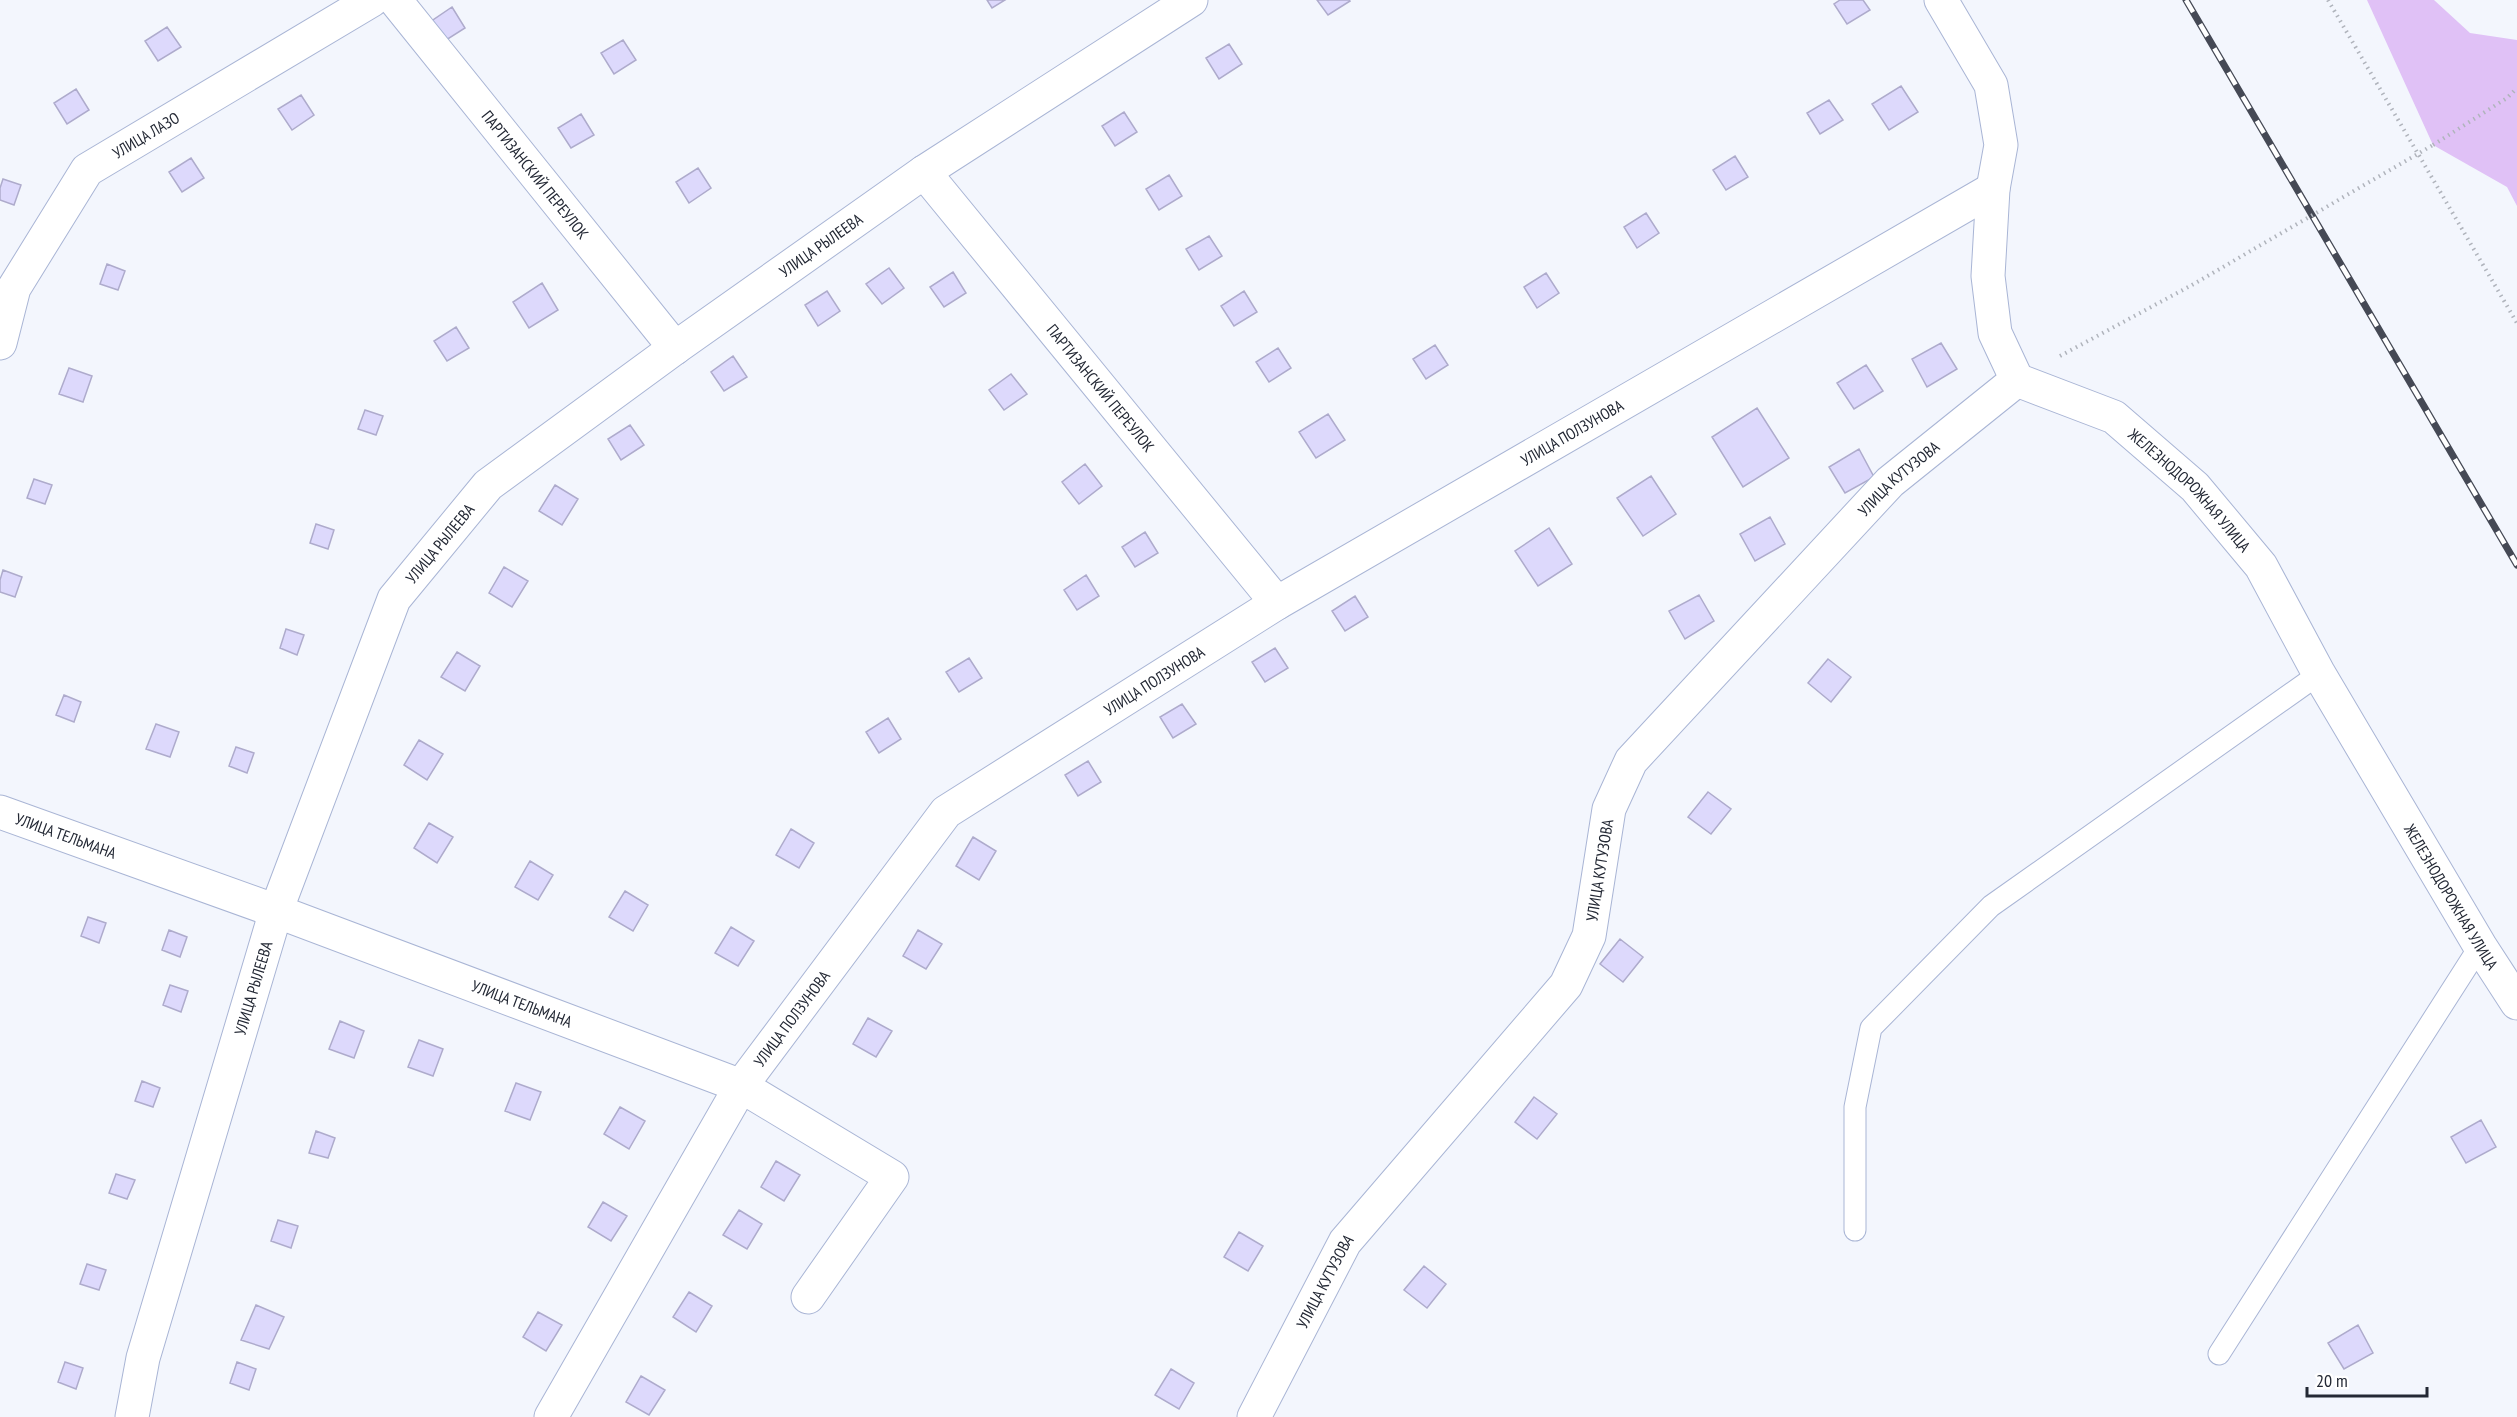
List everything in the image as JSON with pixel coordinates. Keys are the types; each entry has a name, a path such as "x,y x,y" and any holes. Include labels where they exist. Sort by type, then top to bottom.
{"street":[{"name":"УЛИЦА ЛАЗО","path":"0,344 14,288 87,170 372,0"},
{"name":"ПАРТИЗАНСКИЙ ПЕРЕУЛОК","path":"395,0 675,348"},
{"name":"УЛИЦА РЫЛЕЕВА","path":"132,1417 143,1358 276,911 394,599 488,485 675,348 924,172 1191,0"},
{"path":"1941,0 1991,85 2001,145 1992,189 1988,276 1995,333 2017,380"},
{"name":"ПАРТИЗАНСКИЙ ПЕРЕУЛОК","path":"924,172 1277,603"},
{"name":"УЛИЦА ПОЛЗУНОВА","path":"551,1417 741,1086 946,812 1277,603 1992,189"},
{"name":"ЖЕЛЕЗНОДОРОЖНАЯ УЛИЦА","path":"2017,380 2114,417 2195,487 2261,566 2319,674 2480,946 2517,1003"},
{"name":"УЛИЦА КУТУЗОВА","path":"1254,1417 1345,1242 1566,985 1590,936 1609,809 1631,761 1890,482 2017,380"},
{"name":"УЛИЦА ТЕЛЬМАНА","path":"0,812 276,911 741,1086 892,1178 808,1297"}],"lane":[{"path":"1855,1230 1855,1107 1871,1028 1991,906 2319,674"},
{"path":"2219,1354 2480,946"}],"path":[{"path":"2328,0 2517,323"},
{"path":"2075,347 2192,285 2433,145 2507,99 2517,88"}],"shaded area":[{"path":"2367,0 2434,0 2470,33 2517,40 2517,206 2507,187 2433,145"}],"building":[{"path":"987,0 1005,0 992,8"},
{"path":"1317,0 1349,0 1350,1 1328,15"},
{"path":"1840,0 1863,0 1870,10 1847,24 1834,4"},
{"path":"452,7 465,28 443,42 430,22"},
{"path":"167,27 181,47 158,61 145,41"},
{"path":"623,40 636,60 614,74 601,53"},
{"path":"1229,44 1242,64 1219,79 1206,58"},
{"path":"1901,86 1918,112 1889,130 1872,104"},
{"path":"76,89 89,110 67,124 54,103"},
{"path":"301,95 314,115 292,130 278,109"},
{"path":"1829,100 1843,120 1820,134 1807,113"},
{"path":"1124,112 1137,132 1115,146 1102,126"},
{"path":"581,114 594,135 571,148 558,128"},
{"path":"1735,156 1748,177 1726,190 1713,170"},
{"path":"191,158 204,178 182,192 169,172"},
{"path":"698,168 711,188 689,203 676,182"},
{"path":"1169,175 1182,196 1159,210 1146,189"},
{"path":"3,179 21,185 14,205 0,200"},
{"path":"1646,213 1659,233 1637,248 1624,227"},
{"path":"1209,236 1222,256 1199,270 1186,249"},
{"path":"107,264 125,271 118,290 100,284"},
{"path":"889,268 904,288 882,304 866,284"},
{"path":"953,272 966,293 944,307 930,287"},
{"path":"1546,273 1559,293 1537,308 1524,287"},
{"path":"542,283 558,310 529,328 513,302"},
{"path":"827,291 840,311 818,326 805,305"},
{"path":"1244,291 1257,312 1234,326 1221,306"},
{"path":"456,327 469,348 447,361 434,341"},
{"path":"1941,343 1957,369 1927,387 1912,359"},
{"path":"1435,345 1448,365 1426,379 1413,359"},
{"path":"1278,348 1291,368 1269,382 1256,362"},
{"path":"733,356 747,377 724,391 711,372"},
{"path":"1866,365 1883,391 1854,409 1837,383"},
{"path":"69,368 92,376 83,402 59,394"},
{"path":"1011,374 1027,394 1004,410 989,390"},
{"path":"1757,408 1789,458 1743,487 1712,437"},
{"path":"365,410 383,416 376,435 358,429"},
{"path":"1328,414 1345,440 1316,458 1299,432"},
{"path":"630,425 644,445 621,460 608,439"},
{"path":"1859,449 1874,477 1845,493 1829,467"},
{"path":"1085,464 1102,486 1079,504 1062,482"},
{"path":"1651,476 1676,514 1643,536 1617,498"},
{"path":"34,479 52,485 45,504 27,498"},
{"path":"555,485 578,499 562,525 539,511"},
{"path":"1770,517 1785,544 1755,561 1740,534"},
{"path":"316,524 334,530 328,549 310,543"},
{"path":"1549,528 1572,564 1538,586 1515,551"},
{"path":"1145,532 1158,553 1135,567 1122,547"},
{"path":"504,567 528,581 512,607 489,593"},
{"path":"3,570 22,577 15,597 0,592"},
{"path":"1086,575 1099,596 1077,610 1064,590"},
{"path":"1699,595 1714,621 1685,639 1669,611"},
{"path":"1355,596 1368,617 1345,631 1332,611"},
{"path":"286,629 304,635 297,655 280,648"},
{"path":"1275,648 1288,668 1265,682 1252,662"},
{"path":"457,652 480,666 465,691 441,677"},
{"path":"969,658 982,678 959,692 946,672"},
{"path":"1828,659 1851,677 1831,702 1808,683"},
{"path":"64,695 81,702 74,722 56,715"},
{"path":"1182,704 1196,724 1173,738 1160,717"},
{"path":"888,718 901,739 879,753 866,732"},
{"path":"156,724 179,732 170,757 146,749"},
{"path":"419,740 443,754 427,780 404,765"},
{"path":"236,747 254,753 247,773 229,766"},
{"path":"1088,761 1101,782 1078,796 1065,775"},
{"path":"1708,792 1731,809 1711,834 1688,817"},
{"path":"429,823 453,837 437,863 414,848"},
{"path":"791,829 814,843 799,868 776,855"},
{"path":"973,837 996,851 979,880 956,866"},
{"path":"530,861 553,875 538,900 515,887"},
{"path":"625,891 648,905 633,931 609,917"},
{"path":"88,917 106,923 99,943 81,936"},
{"path":"731,927 754,941 738,966 715,953"},
{"path":"169,930 187,937 180,957 162,950"},
{"path":"918,930 942,944 926,969 903,956"},
{"path":"1620,939 1643,957 1623,982 1600,964"},
{"path":"170,985 188,991 181,1012 163,1005"},
{"path":"868,1018 892,1031 876,1057 853,1044"},
{"path":"340,1021 364,1031 354,1058 329,1049"},
{"path":"419,1040 443,1049 433,1076 408,1067"},
{"path":"142,1081 160,1088 153,1107 135,1101"},
{"path":"516,1083 541,1092 530,1120 505,1111"},
{"path":"1534,1097 1557,1114 1537,1139 1515,1122"},
{"path":"620,1107 645,1121 629,1149 604,1134"},
{"path":"2481,1120 2496,1147 2466,1163 2451,1137"},
{"path":"316,1131 335,1138 328,1158 309,1153"},
{"path":"776,1161 800,1175 784,1201 761,1187"},
{"path":"116,1174 135,1180 127,1199 109,1193"},
{"path":"603,1202 627,1216 611,1241 588,1227"},
{"path":"739,1210 762,1224 747,1249 723,1235"},
{"path":"278,1220 298,1226 291,1248 271,1241"},
{"path":"1239,1232 1263,1246 1248,1271 1224,1257"},
{"path":"87,1264 106,1270 99,1290 80,1284"},
{"path":"1424,1266 1446,1284 1427,1308 1404,1290"},
{"path":"689,1292 712,1306 696,1332 673,1317"},
{"path":"256,1305 284,1317 269,1349 241,1340"},
{"path":"538,1312 562,1325 546,1351 523,1337"},
{"path":"2358,1325 2373,1353 2344,1369 2328,1343"},
{"path":"65,1362 83,1368 76,1389 58,1382"},
{"path":"237,1362 256,1369 249,1390 230,1383"},
{"path":"1171,1369 1194,1383 1179,1409 1155,1395"},
{"path":"641,1376 665,1390 649,1415 626,1402"}],"railway":[{"path":"2186,0 2517,565"}]}
